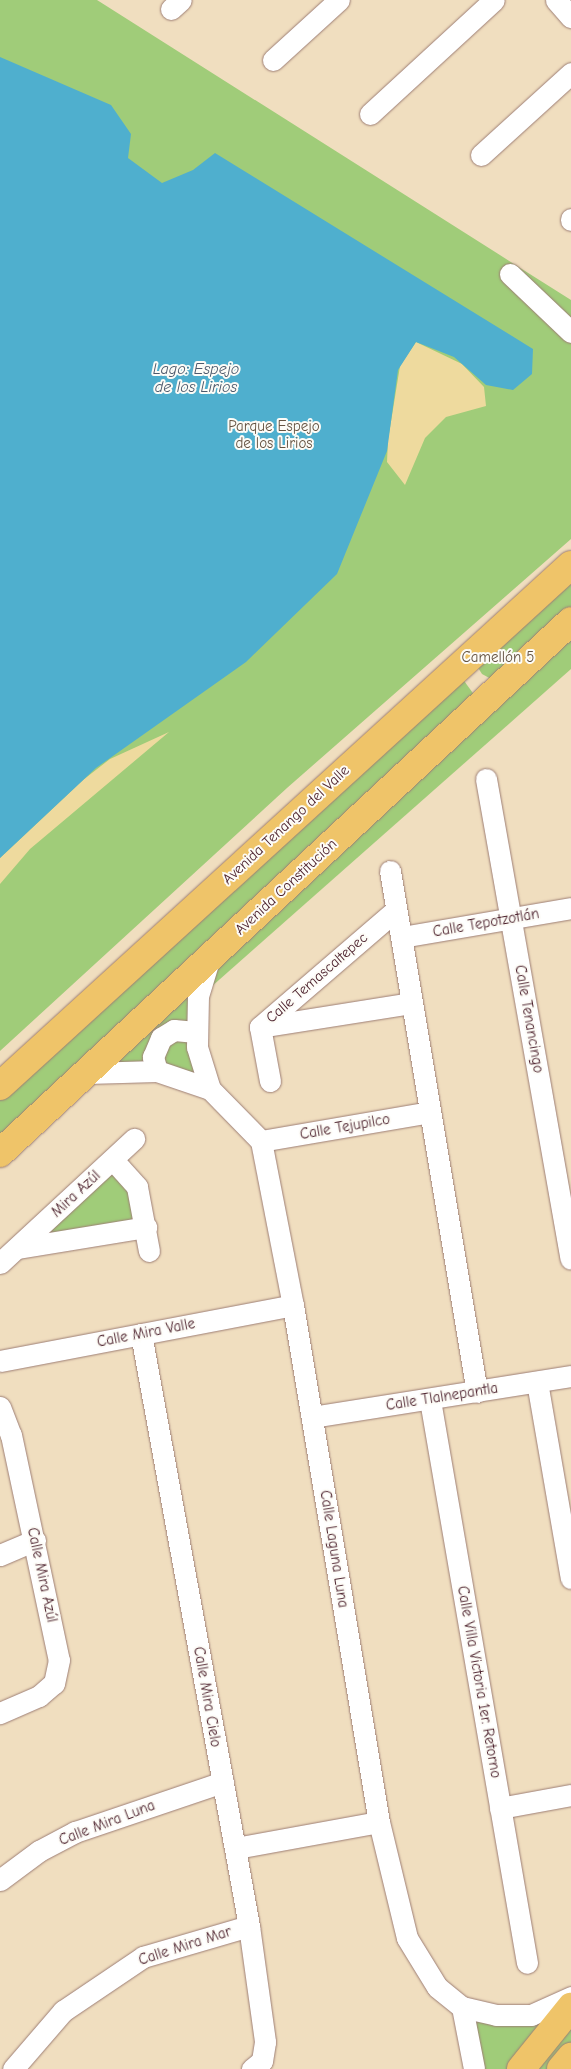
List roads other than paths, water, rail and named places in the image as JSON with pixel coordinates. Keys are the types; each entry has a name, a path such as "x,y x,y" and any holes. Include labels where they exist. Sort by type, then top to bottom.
{"main road":[{"name":"Avenida Tenango del Valle","path":"0,1086 444,676 571,565"},
{"name":"Avenida Constitución","path":"0,1153 209,960 473,709 571,621"},
{"path":"476,648 474,659 480,675 493,681 506,679"},
{"path":"444,676 457,674 472,684 477,696 473,709"},
{"path":"521,2069 571,2007"},
{"path":"561,2069 571,2058"}],"street":[{"path":"273,60 339,0"},
{"path":"370,114 494,0"},
{"path":"556,0 571,17"},
{"path":"481,155 571,73"},
{"path":"510,274 571,332"},
{"name":"Calle Tenancingo","path":"486,779 571,1259"},
{"path":"390,871 476,1392"},
{"name":"Calle Tepotzotlán","path":"402,937 571,908"},
{"name":"Calle Temascaltepec","path":"260,1027 396,910"},
{"path":"209,960 198,995 196,1032 210,1089"},
{"name":"Calle Temascaltepec","path":"260,1027 412,1003"},
{"path":"260,1027 270,1081"},
{"path":"157,1071 153,1057 161,1038 174,1030 196,1032"},
{"path":"87,1073 157,1071 210,1089 260,1141"},
{"name":"Calle Tejupilco","path":"260,1141 430,1112"},
{"name":"Mira Azúl","path":"0,1264 134,1139"},
{"name":"Calle Laguna Luna","path":"260,1141 293,1305 379,1822 407,1938 437,1987 462,2007 496,2015 531,2015 571,1997"},
{"path":"113,1160 137,1188 146,1227 149,1251"},
{"name":"Mira Azúl","path":"18,1248 146,1227"},
{"name":"Calle Mira Valle","path":"0,1361 293,1305"},
{"name":"Calle Mira Cielo","path":"141,1334 249,1926 265,2042 257,2065"},
{"name":"Calle Tlalnepantla","path":"312,1417 430,1400 571,1376"},
{"path":"537,1382 571,1578"},
{"name":"Calle Villa Victoria 1er. Retorno","path":"430,1400 527,1963"},
{"name":"Calle Mira Azúl","path":"0,1407 6,1438 35,1540 60,1660 54,1683 39,1696 0,1713"},
{"path":"0,1555 35,1540"},
{"name":"Calle Mira Luna","path":"2,1875 75,1832 223,1782"},
{"path":"500,1808 571,1795"},
{"path":"236,1848 379,1822"},
{"name":"Calle Mira Mar","path":"13,2069 63,2011 143,1957 249,1926"},
{"path":"462,2007 474,2069"}],"water":[{"name":"Lago: Espejo de los Lirios","path":"0,57 111,105 131,134 128,158 162,183 193,170 215,153 533,349 532,374 513,390 486,385 454,357 416,342 398,370 387,451 337,574 246,662 96,768 0,858"}],"park label":[{"name":"Parque Espejo de los Lirios","path":"274,434"},
{"name":"Camellón 5","path":"498,658"}]}
